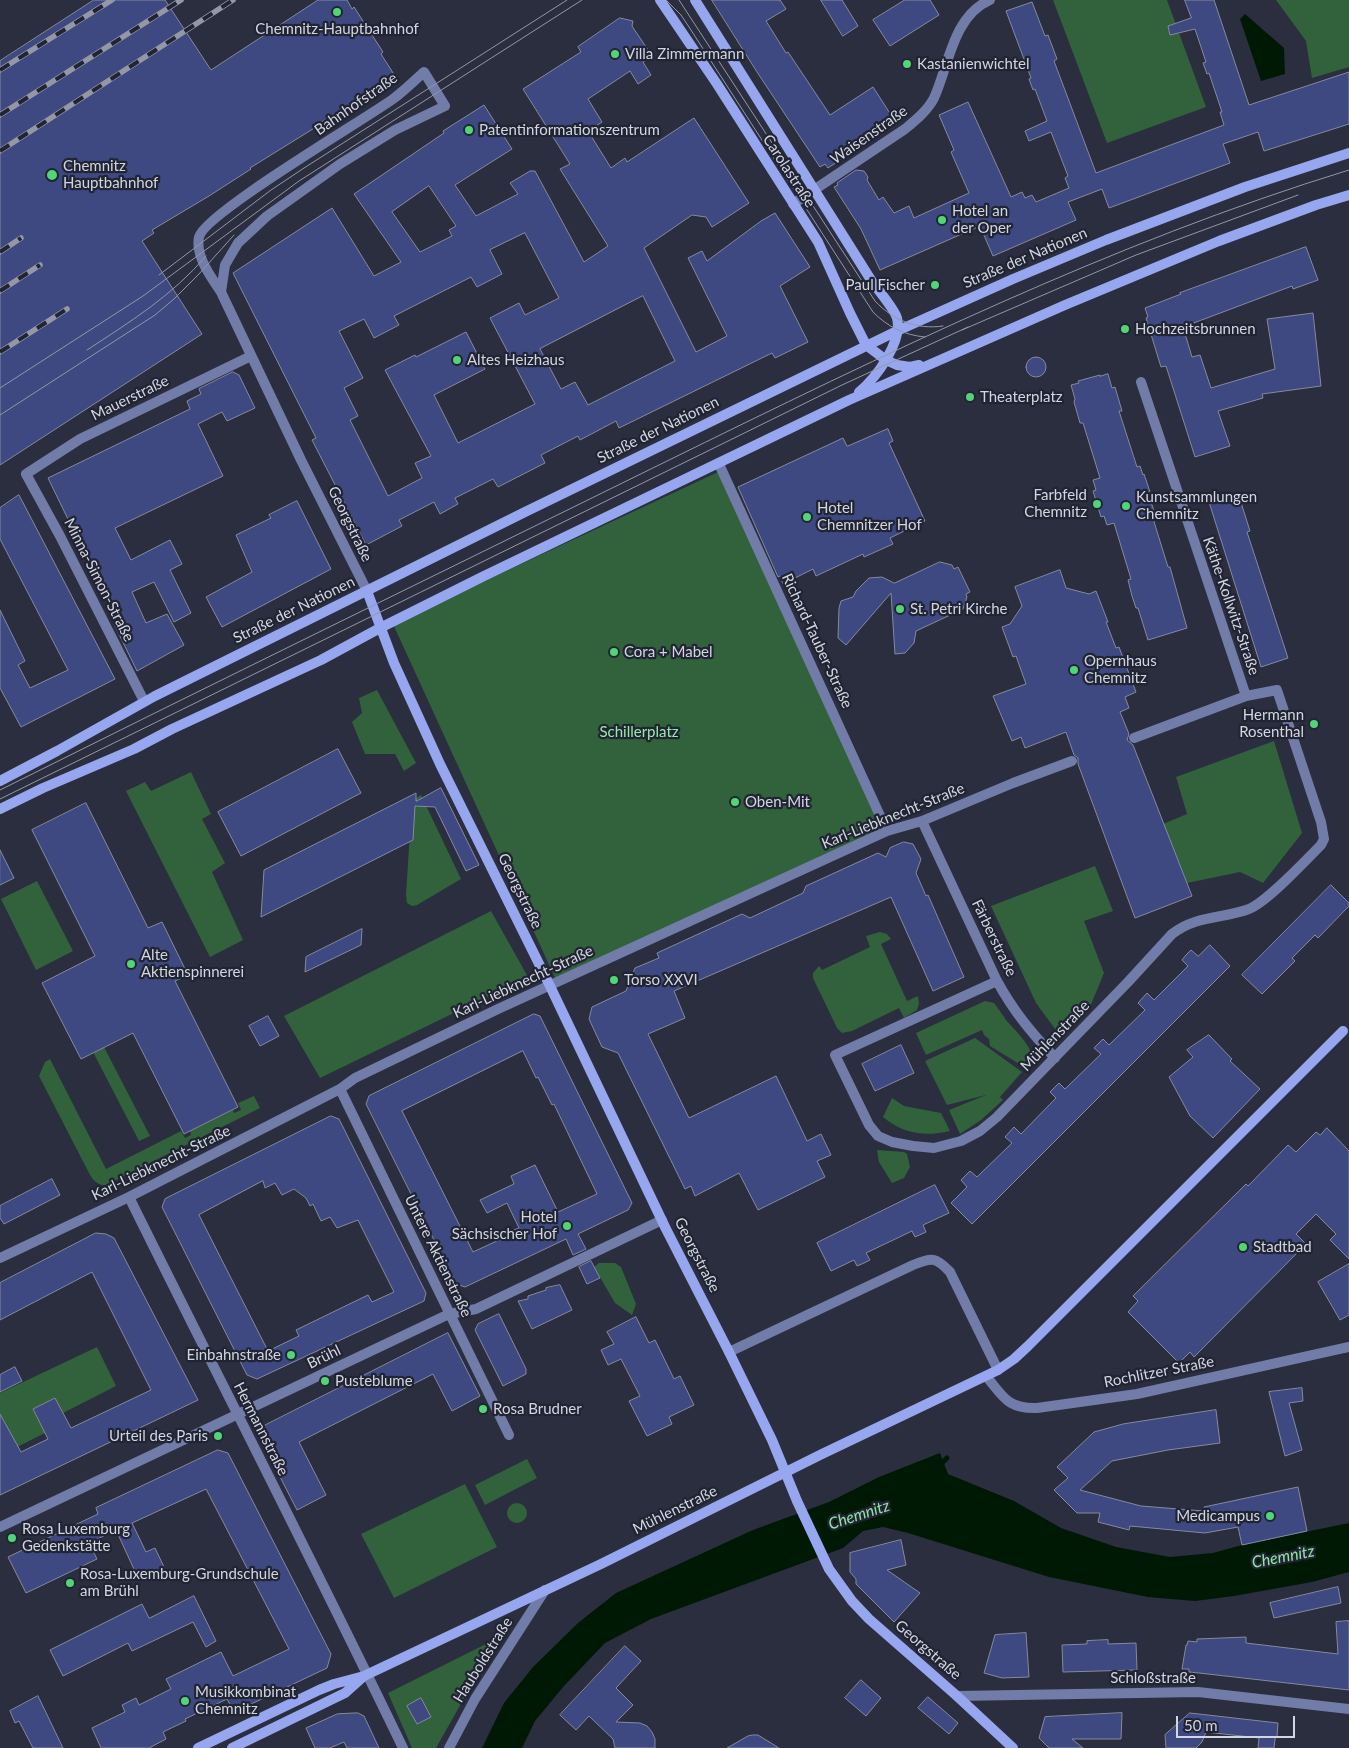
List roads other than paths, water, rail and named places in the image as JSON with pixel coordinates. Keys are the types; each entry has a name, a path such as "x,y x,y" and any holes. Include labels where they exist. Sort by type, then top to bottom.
{"main road":[{"name":"Carolastraße","path":"660,0 717,84 818,242 866,345 886,360 897,365 910,367 934,362"},
{"name":"Carolastraße","path":"695,0 814,191 871,280 893,310 897,319 897,331"},
{"name":"Straße der Nationen","path":"0,780 57,752 144,701 866,345 1013,279 1106,240 1245,187 1349,153"},
{"path":"0,808 134,749 172,729 322,660 380,628 491,573 849,400 1104,288 1219,241 1349,195"},
{"path":"849,400 868,385 886,360 897,331"},
{"name":"Georgstraße","path":"367,591 394,663 440,764 550,986 662,1220 772,1440 797,1501 829,1569 852,1601 868,1619 957,1696 1013,1748"},
{"name":"Mühlenstraße","path":"198,1748 319,1690 366,1675 998,1370 1028,1346 1343,1031"},
{"name":"Mühlenstraße","path":"232,1748 345,1694 366,1675"}],"street":[{"name":"Waisenstraße","path":"793,204 906,129 919,118 933,99 962,26 972,13 990,0"},
{"name":"Bahnhofstraße","path":"424,72 445,106 395,130 293,196 266,216 238,243 225,265 221,292 205,267 200,253 199,236 203,228 279,173 394,98 424,72"},
{"name":"Georgstraße","path":"221,292 367,591"},
{"name":"Mauerstraße","path":"26,474 80,439 251,356"},
{"name":"Käthe-Kollwitz-Straße","path":"1141,382 1172,480 1246,696"},
{"name":"Richard-Tauber-Straße","path":"719,464 888,831"},
{"name":"Minna-Simon-Straße","path":"26,474 60,536 144,701"},
{"name":"Mühlenstraße","path":"997,981 836,1055 869,1125 878,1136 892,1142 934,1148 961,1141 980,1131 997,1117 1055,1058 1172,934 1190,922 1241,911 1259,904 1321,845 1324,839 1322,822 1277,690 1246,696"},
{"path":"1134,738 1246,696"},
{"name":"Karl-Liebknecht-Straße","path":"0,1258 129,1197 340,1089 355,1078 550,986 888,831 922,821 1072,761"},
{"name":"Färberstraße","path":"922,821 1010,1005 1027,1028 1055,1058"},
{"name":"Untere Aktienstraße","path":"340,1089 508,1436"},
{"name":"Hermannstraße","path":"129,1197 323,1583 366,1675"},
{"name":"Brühl","path":"0,1527 449,1314 476,1310 662,1220"},
{"path":"729,1352 913,1265 927,1259 934,1259 943,1264 950,1272 998,1370"},
{"name":"Rochlitzer Straße","path":"986,1376 1008,1402 1022,1408 1037,1408 1137,1394 1349,1347"},
{"name":"Hauboldstraße","path":"450,1748 475,1699 545,1590"},
{"path":"366,1675 403,1748"},
{"name":"Schloßstraße","path":"957,1696 1198,1692 1349,1709"}],"water":[{"path":"1245,14 1284,48 1285,74 1261,81 1240,19"},
{"name":"Chemnitz","path":"940,1453 948,1474 1014,1501 1061,1528 1116,1547 1170,1557 1213,1553 1242,1545 1349,1523 1349,1572 1312,1582 1195,1601 1148,1597 1049,1577 883,1527 863,1531 843,1548 651,1619 605,1643 564,1686 535,1721 522,1748 482,1748 504,1703 533,1667 578,1623 616,1593 753,1530 829,1502 879,1477"}],"waterway":[{"path":"939,1466 947,1458"}],"tram line":[{"path":"159,275 271,190 567,0"},
{"path":"0,388 143,296 299,181 582,0"},
{"path":"666,0 681,15 689,27 873,312 884,322 897,329 925,337"},
{"path":"679,0 875,301 897,318 914,325 943,326"},
{"path":"0,790 830,381 1086,266 1260,199 1349,170"},
{"path":"962,330 1136,255 1298,195"},
{"path":"0,415 155,315 199,274 234,235"},
{"path":"87,350 135,318 165,295 180,283 206,256"},
{"path":"0,799 842,385 968,327"}],"railway":[{"path":"0,70 112,0"},
{"path":"0,115 181,0"},
{"path":"0,151 233,0"},
{"path":"0,252 21,238"},
{"path":"0,291 40,265"},
{"path":"0,352 67,309"}],"place":[{"name":"Chemnitz-Hauptbahnhof","path":"337,12"},
{"name":"Villa Zimmermann","path":"615,54"},
{"name":"Kastanienwichtel","path":"907,64"},
{"name":"Patentinformationszentrum","path":"469,130"},
{"name":"Chemnitz Hauptbahnhof","path":"52,175"},
{"name":"Hotel an der Oper","path":"942,220"},
{"name":"Paul Fischer","path":"935,285"},
{"name":"Hochzeitsbrunnen","path":"1125,329"},
{"name":"Altes Heizhaus","path":"457,360"},
{"name":"Theaterplatz","path":"970,397"},
{"name":"Farbfeld Chemnitz","path":"1097,504"},
{"name":"Kunstsammlungen Chemnitz","path":"1126,506"},
{"name":"Hotel Chemnitzer Hof","path":"807,517"},
{"name":"St. Petri Kirche","path":"900,609"},
{"name":"Cora + Mabel","path":"614,652"},
{"name":"Opernhaus Chemnitz","path":"1074,670"},
{"name":"Hermann Rosenthal","path":"1314,724"},
{"name":"Oben-Mit","path":"735,802"},
{"name":"Alte Aktienspinnerei","path":"131,964"},
{"name":"Torso XXVI","path":"614,980"},
{"name":"Hotel Sächsischer Hof","path":"567,1226"},
{"name":"Stadtbad","path":"1243,1247"},
{"name":"Einbahnstraße","path":"291,1355"},
{"name":"Pusteblume","path":"325,1381"},
{"name":"Rosa Brudner","path":"483,1409"},
{"name":"Urteil des Paris","path":"218,1436"},
{"name":"Medicampus","path":"1270,1516"},
{"name":"Rosa Luxemburg Gedenkstätte","path":"12,1538"},
{"name":"Rosa-Luxemburg-Grundschule am Brühl","path":"70,1583"},
{"name":"Musikkombinat Chemnitz","path":"185,1701"}],"park label":[{"name":"Schillerplatz","path":"639,732"}]}
